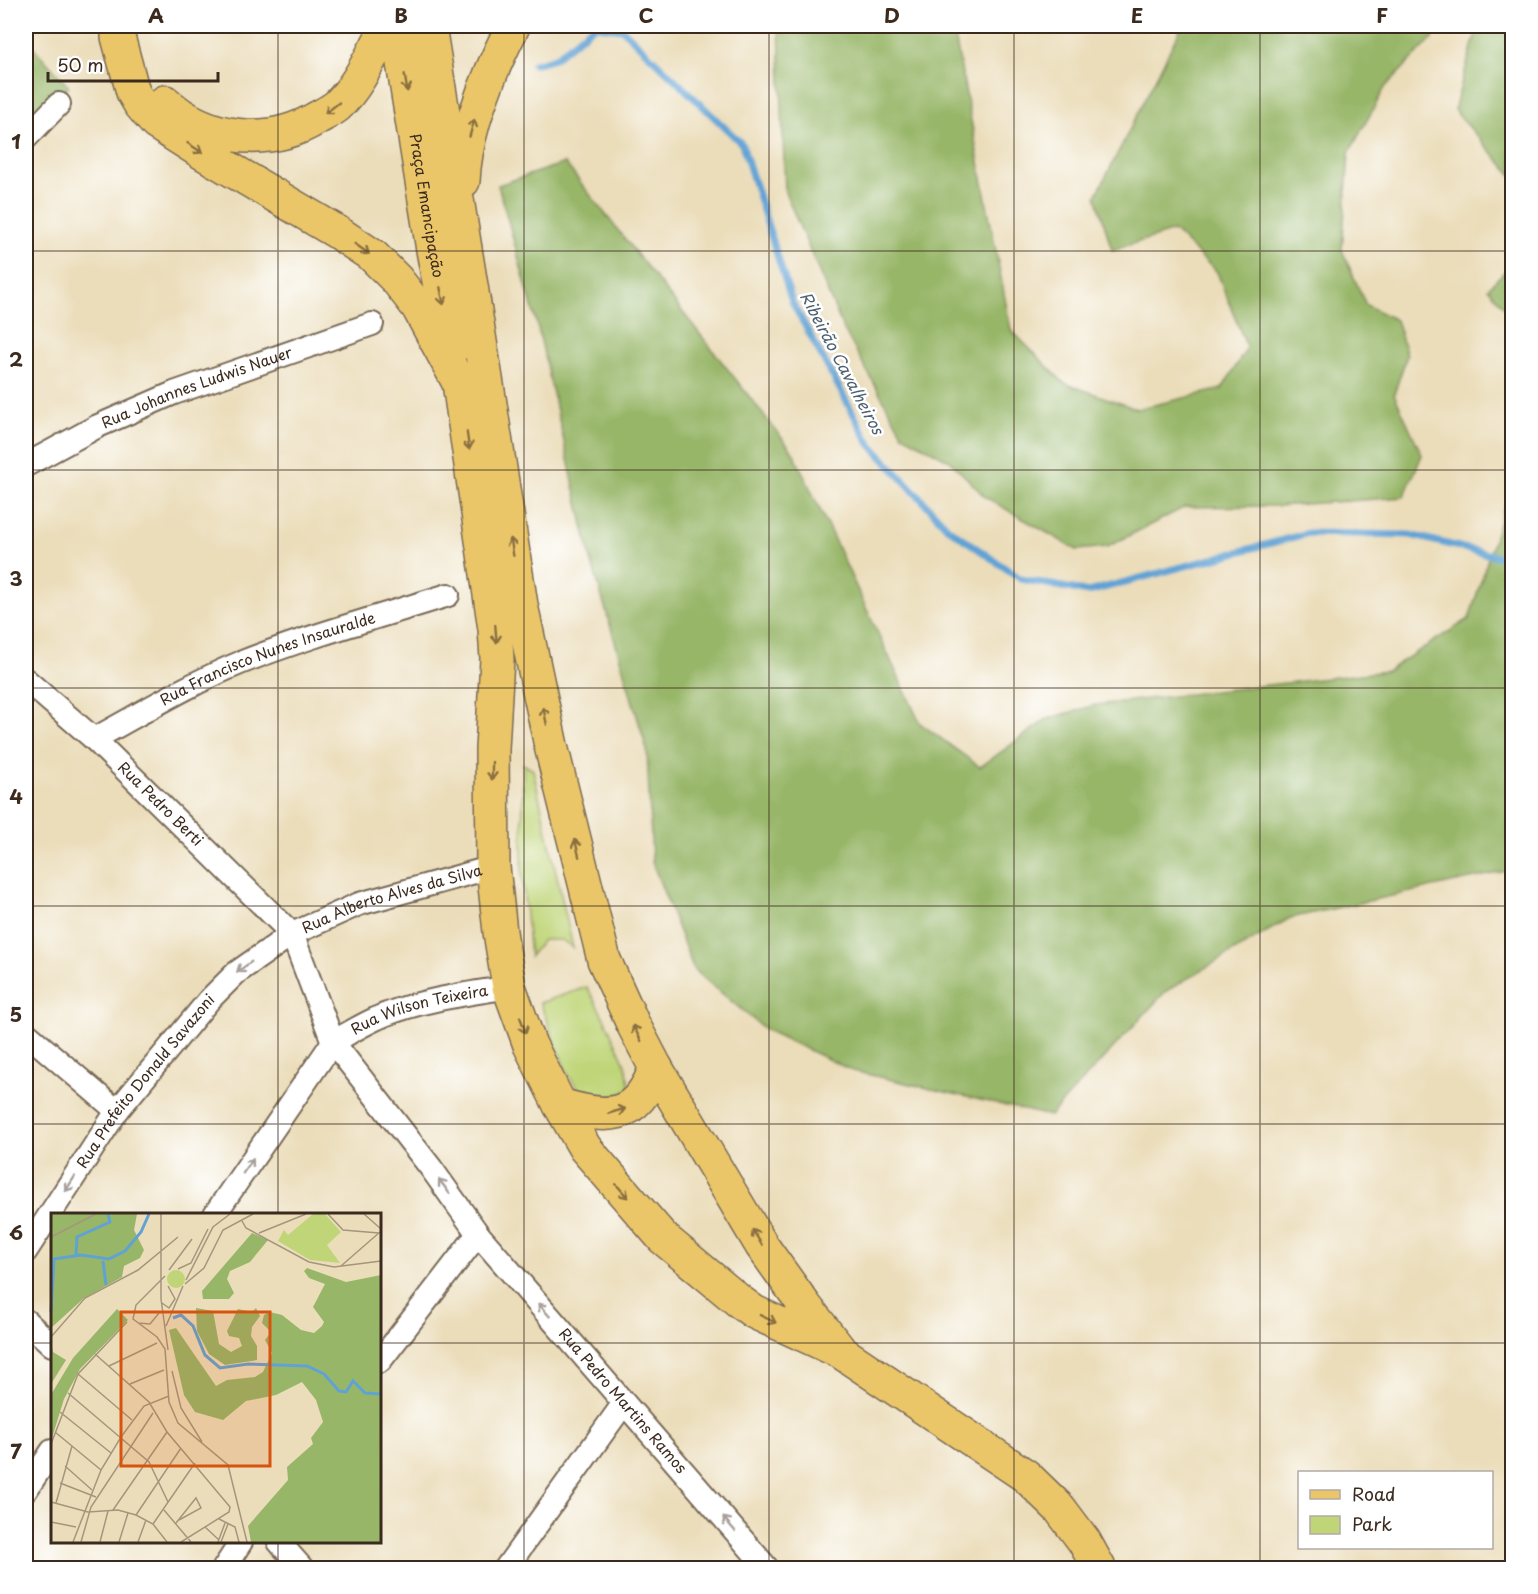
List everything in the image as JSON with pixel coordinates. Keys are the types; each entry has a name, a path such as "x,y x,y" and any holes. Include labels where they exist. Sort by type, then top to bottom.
{"main road":[{"path":"118,26 118,37 133,92 156,123 338,232 373,256 397,280 418,307 474,387 560,781 604,960 656,1068 762,1246 805,1306 842,1352"},
{"path":"123,57 155,94 184,117 214,130 248,136 278,135 303,127 335,107 356,84 388,26"},
{"name":"Praça Emancipação","path":"397,26 433,250 474,387"},
{"name":"Praça Emancipação","path":"429,26 461,228 474,387"},
{"path":"461,228 464,162 471,128 513,26"},
{"path":"474,387 497,659 492,749 493,867 500,932 509,987 530,1045 560,1106 585,1148 663,1238 754,1312 842,1352 1026,1476 1060,1509 1084,1540 1099,1569"},
{"path":"560,1106 609,1114 626,1109 638,1099 651,1081 656,1068"}],"street":[{"path":"26,138 59,104"},
{"name":"Rua Johannes Ludwis Nauer","path":"26,465 98,426 174,393 372,324"},
{"name":"Rua Francisco Nunes Insauralde","path":"94,739 205,678 240,663 448,595"},
{"name":"Rua Pedro Berti","path":"26,680 94,739 292,933"},
{"name":"Rua Alberto Alves da Silva","path":"292,933 359,904 493,867"},
{"name":"Rua Pedro Martins Ramos","path":"292,933 333,1042 431,1168 478,1234 762,1566"},
{"name":"Rua Prefeito Donald Savazoni","path":"26,1251 117,1111 209,1000 236,973 292,933"},
{"name":"Rua Wilson Teixeira","path":"333,1042 387,1014 425,1003 509,987"},
{"path":"26,1034 117,1111"},
{"path":"216,1213 333,1042"},
{"path":"381,1360 478,1234"},
{"path":"26,1321 51,1345"},
{"path":"506,1569 624,1402"},
{"path":"26,1490 51,1452"},
{"path":"224,1569 240,1543"},
{"path":"280,1543 302,1569"}],"green space":[{"path":"779,26 953,26 1011,330 1064,383 1137,409 1222,389 1247,348 1217,272 1174,231 1112,250 1096,196 1182,26 1432,26 1433,38 1386,86 1349,153 1342,250 1366,305 1396,320 1407,355 1394,394 1422,455 1404,497 1278,506 1185,507 1107,547 1077,550 985,497 950,461 903,435 843,328 785,192"},
{"path":"1483,26 1512,26 1512,175 1454,110 1477,29"},
{"path":"26,39 69,87 26,129"},
{"path":"565,163 793,452 920,723 980,767 1047,719 1096,705 1387,671 1469,619 1512,482 1512,870 1290,918 1166,991 1050,1116 853,1071 766,1030 694,970 652,862 647,750 591,560 538,328 498,185"},
{"path":"1512,264 1512,316 1488,288"},
{"path":"523,764 533,770 573,948 562,940 543,940 530,956 522,875"},
{"path":"587,987 626,1066 630,1090 591,1105 568,1075 540,1003"}],"waterway":[{"name":"Ribeirão Cavalheiros","path":"534,64 555,58 594,26"},
{"name":"Ribeirão Cavalheiros","path":"599,26 622,29 742,144 792,302 870,444 948,528 1021,579 1088,592 1309,533 1410,535 1512,560"}]}
